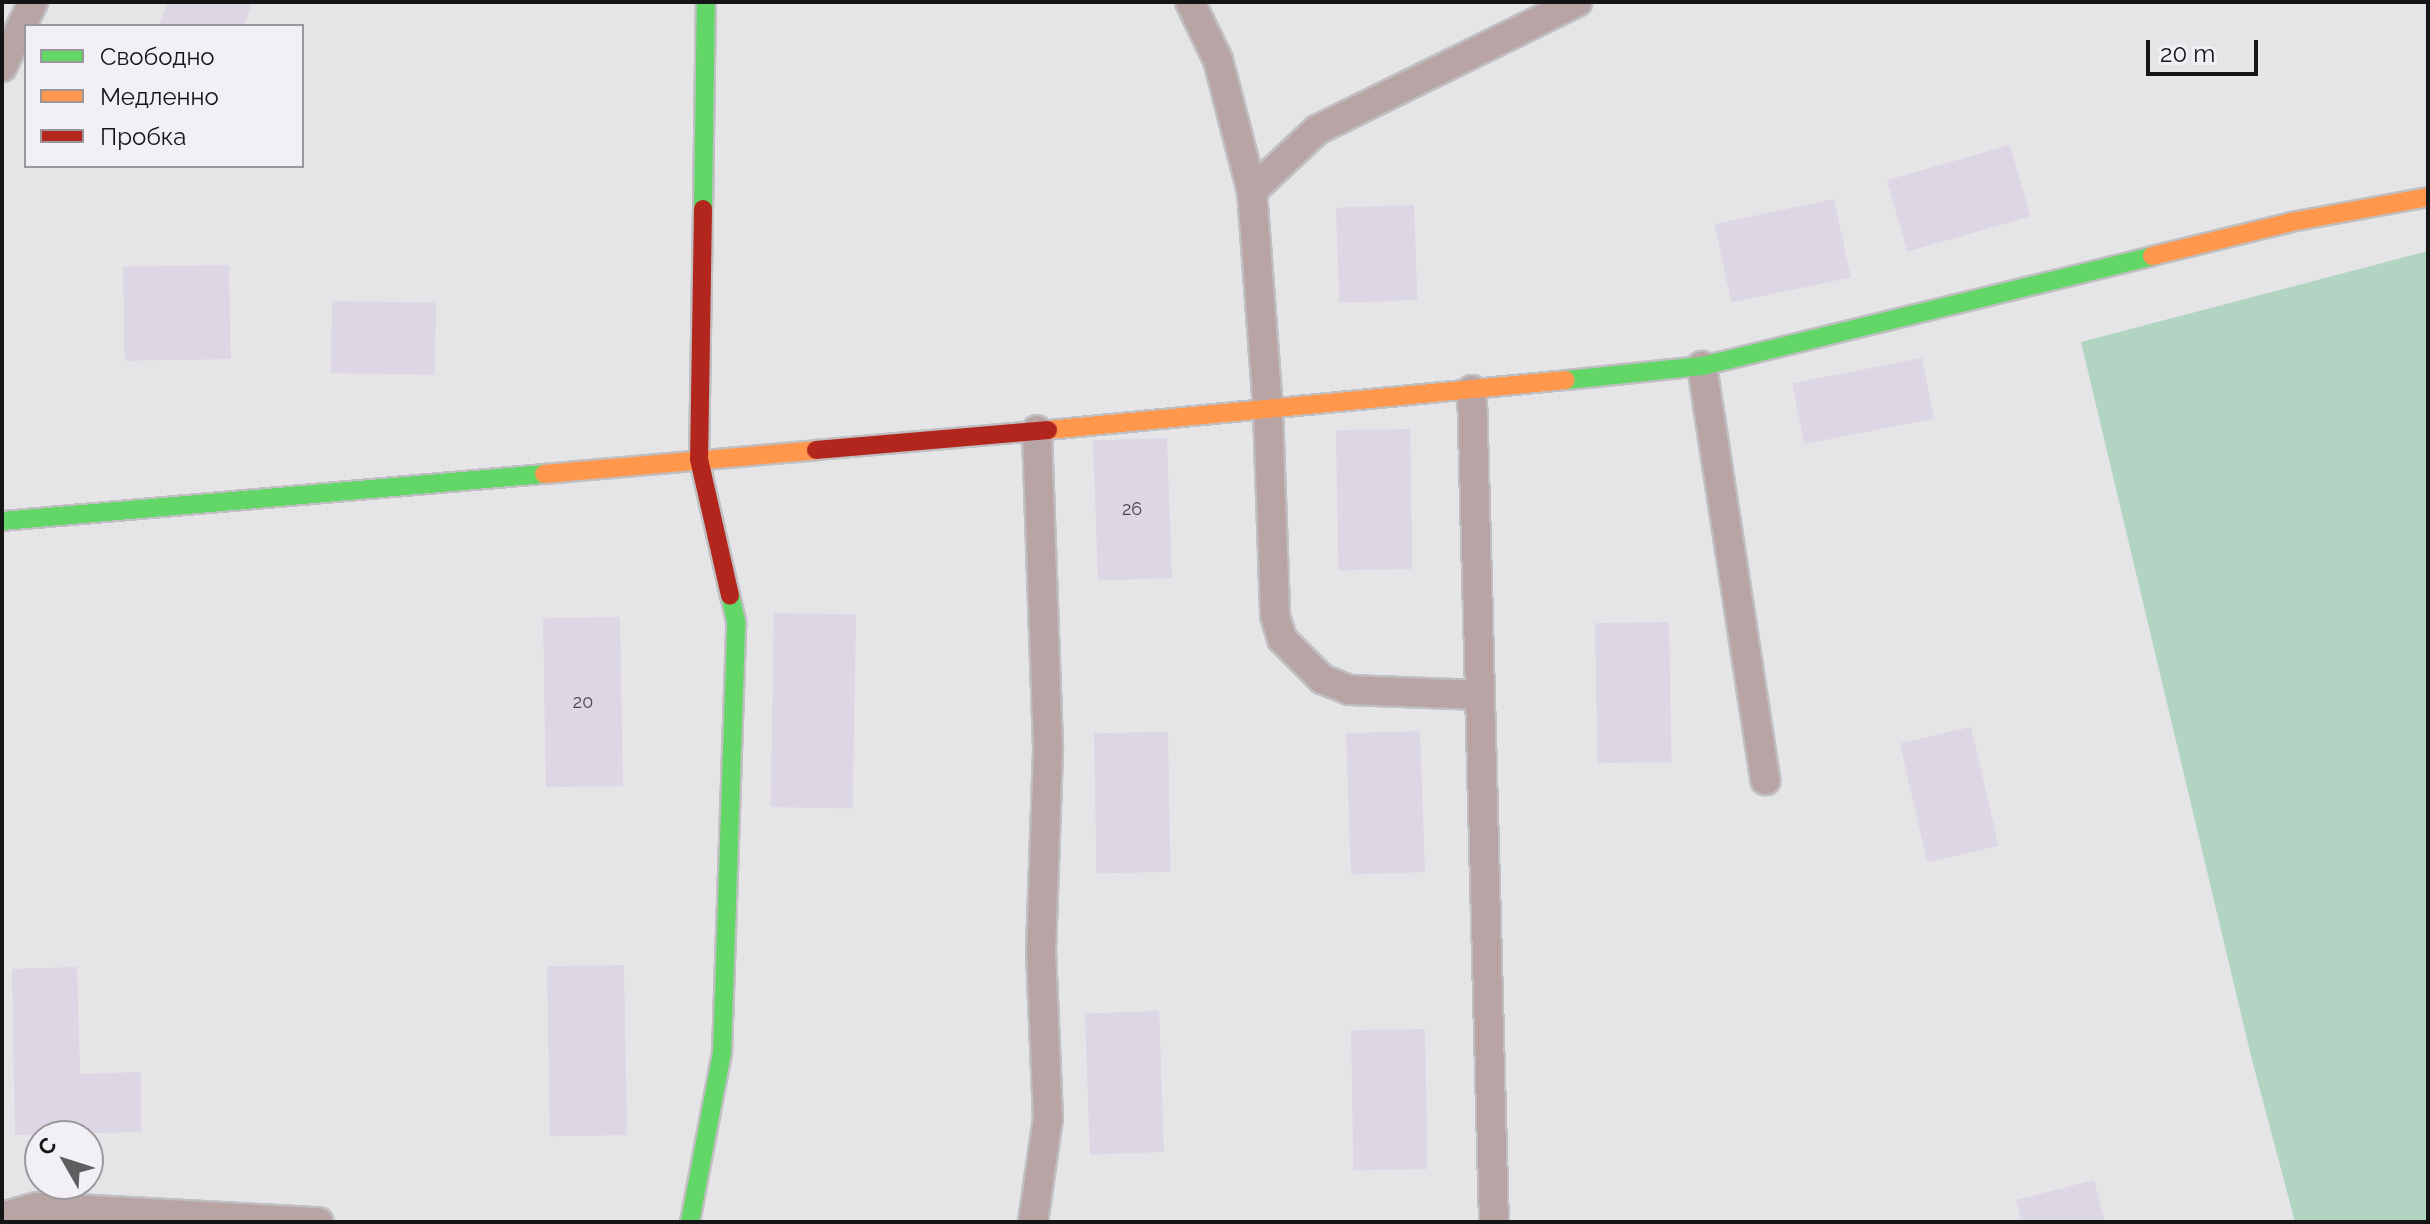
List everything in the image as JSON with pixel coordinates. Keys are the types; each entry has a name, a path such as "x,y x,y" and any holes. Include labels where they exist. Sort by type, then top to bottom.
{"street":[{"path":"2,67 33,2"},
{"path":"690,1222 722,1053 736,621 699,459 706,2"},
{"path":"1190,2 1218,60 1252,191 1268,411 1275,616 1282,639 1322,679 1349,690 1480,695"},
{"path":"1252,191 1317,130 1577,2"},
{"path":"2,521 1268,411 1702,366 2291,222 2428,197"},
{"path":"1702,366 1765,780"},
{"path":"1472,390 1494,1222"},
{"path":"1033,1222 1048,1118 1041,951 1048,747 1037,430"},
{"path":"2,1217 38,1207 319,1222"}],"green space":[{"path":"2428,251 2428,1222 2295,1222 2251,1056 2081,342"}],"building":[{"path":"168,2 252,2 245,24 160,24"},
{"path":"2010,145 2030,216 1907,251 1887,180"},
{"path":"1834,199 1851,277 1731,303 1715,224"},
{"path":"1414,205 1417,300 1339,303 1336,208"},
{"path":"229,265 231,359 125,361 123,267"},
{"path":"332,301 436,303 435,375 331,373"},
{"path":"1922,358 1934,419 1804,444 1792,383"},
{"path":"1410,429 1412,569 1338,570 1336,430"},
{"path":"1167,438 1172,578 1098,580 1093,441"},
{"path":"774,613 856,614 853,808 771,807"},
{"path":"620,617 623,786 546,787 543,618"},
{"path":"1669,622 1671,762 1597,763 1595,623"},
{"path":"1971,727 1998,846 1927,862 1900,743"},
{"path":"1420,731 1425,872 1351,874 1346,734"},
{"path":"1168,732 1170,872 1096,873 1094,733"},
{"path":"624,965 627,1135 550,1136 547,966"},
{"path":"77,967 80,1074 141,1072 141,1132 104,1133 104,1120 24,1120 24,1135 15,1135 12,969"},
{"path":"1159,1011 1164,1152 1090,1154 1085,1014"},
{"path":"1425,1029 1427,1169 1353,1170 1351,1030"},
{"path":"2094,1180 2105,1222 2022,1222 2016,1200"}],"traffic: fast":[{"path":"703,209 706,2"},
{"path":"1566,380 1702,366 2152,256"},
{"path":"2,521 544,474"},
{"path":"690,1222 722,1053 736,621 730,596"}],"traffic: slow":[{"path":"2152,256 2291,222 2428,197"},
{"path":"1048,430 1566,380"},
{"path":"544,474 816,450"}],"traffic: jam":[{"path":"703,209 699,459 730,596"},
{"path":"816,450 1048,430"}]}
